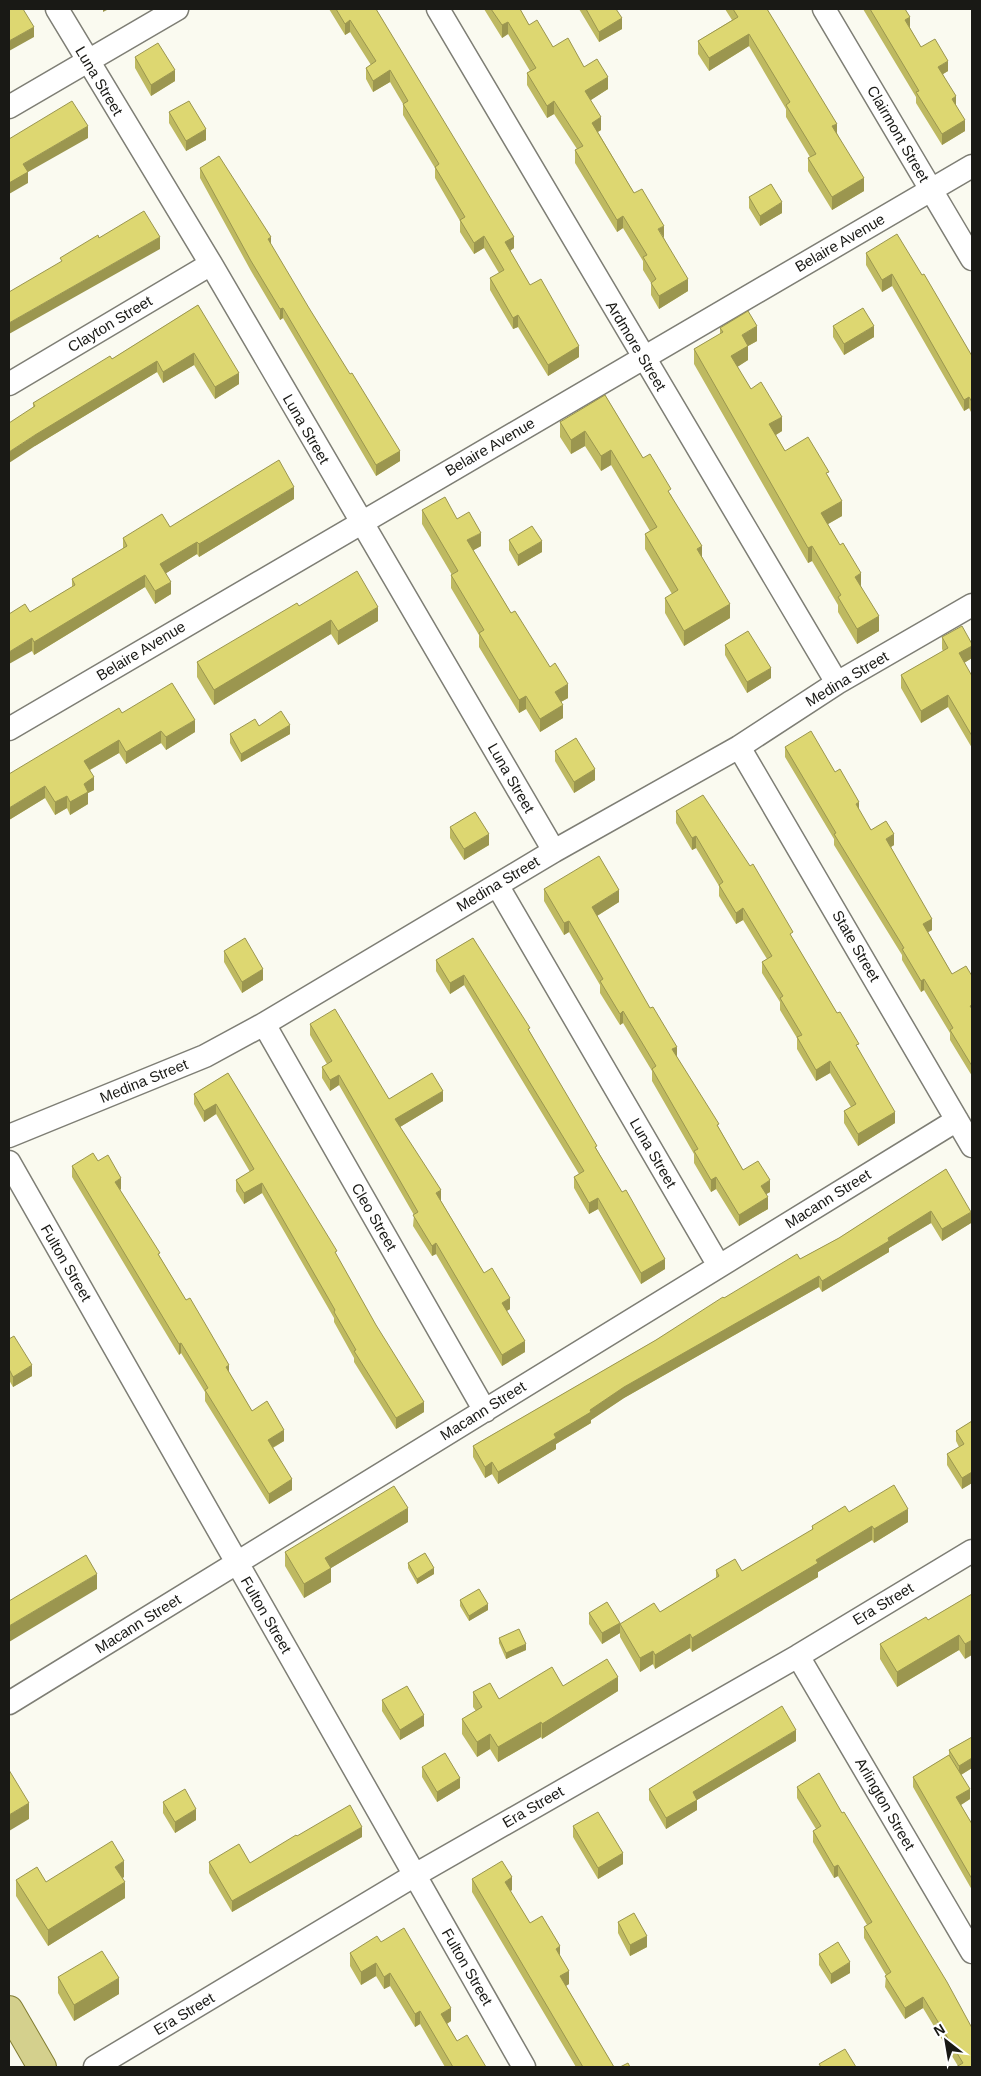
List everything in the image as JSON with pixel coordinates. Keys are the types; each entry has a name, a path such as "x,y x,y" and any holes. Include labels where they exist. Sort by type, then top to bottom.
{"main road":[{"path":"9,2010 42,2067"}],"street":[{"name":"Luna Street","path":"56,9 211,264 360,522 554,851"},
{"path":"9,107 177,9"},
{"name":"Ardmore Street","path":"438,9 643,359 837,683"},
{"name":"Clairmont Street","path":"824,9 972,259"},
{"name":"Belaire Avenue","path":"9,729 360,522 972,166"},
{"name":"Clayton Street","path":"9,384 211,264"},
{"name":"Medina Street","path":"9,1136 205,1056 264,1024 554,851 740,747 837,683 970,612"},
{"name":"State Street","path":"740,747 972,1146"},
{"name":"Luna Street","path":"497,885 719,1266"},
{"name":"Cleo Street","path":"264,1024 484,1410"},
{"name":"Macann Street","path":"9,1703 957,1120"},
{"name":"Fulton Street","path":"9,1162 524,2067"},
{"name":"Era Street","path":"95,2067 414,1875 798,1656 972,1551"},
{"name":"Arlington Street","path":"798,1656 972,1952"}],"building":[{"path":"9,9 23,9 34,27 9,41"},
{"path":"336,9 376,9 514,237 505,242 530,285 541,279 579,346 548,365 518,315 513,318 490,278 504,270 484,236 474,243 460,220 465,217 435,167 439,164 403,104 408,101 390,70 373,81 366,68 376,61 350,20 345,24"},
{"path":"491,9 520,9 529,25 537,20 553,47 568,38 584,67 597,59 608,77 585,91 601,117 592,123 634,193 642,189 664,226 658,229 688,279 659,296 651,283 656,279 643,257 647,255 623,216 617,220 575,150 583,146 554,101 547,106 527,73 536,68 508,22 502,25"},
{"path":"586,9 616,9 622,18 599,32"},
{"path":"733,9 767,9 837,124 832,126 864,178 832,197 808,158 816,154 786,105 790,102 749,34 709,58 698,41 738,17"},
{"path":"870,9 905,9 910,17 905,20 921,47 935,39 948,61 938,67 956,96 952,99 965,120 942,134 916,92 919,91"},
{"path":"158,43 175,70 151,85 135,57"},
{"path":"72,101 88,126 23,164 28,172 9,183 9,139"},
{"path":"189,101 206,129 186,141 169,112"},
{"path":"219,156 271,237 268,239 309,308 400,451 376,465 283,308 280,309 251,261 200,168"},
{"path":"771,184 782,202 760,216 749,197"},
{"path":"144,211 160,237 9,323 9,292 62,261 60,258 98,235 99,238"},
{"path":"897,234 922,275 924,274 972,356 972,402 969,397 964,400 892,274 882,280 866,253"},
{"path":"198,305 239,373 215,387 194,353 163,372 157,361 9,452 9,423 35,406 33,403 110,356 112,359"},
{"path":"863,308 874,326 844,344 833,326"},
{"path":"748,311 757,326 742,335 748,346 731,356 751,389 761,382 782,417 769,424 785,451 808,437 829,472 826,473 842,501 821,513 840,545 843,543 861,573 855,577 879,616 857,629 838,597 841,595 812,546 808,548 694,349 723,332 720,328"},
{"path":"605,395 643,458 650,454 671,489 668,491 702,546 697,549 730,604 684,631 665,598 678,590 645,534 657,527 611,450 601,456 585,431 571,440 560,422"},
{"path":"279,460 294,487 199,544 197,542 160,564 171,582 155,591 145,575 34,642 32,638 9,652 9,614 25,604 30,612 75,585 72,579 127,546 123,538 162,514 170,527"},
{"path":"445,497 457,519 469,512 481,533 467,540 511,613 515,611 550,667 555,663 568,684 555,692 563,705 540,719 526,696 519,700 479,633 484,630 451,575 458,571 422,510"},
{"path":"532,526 542,541 518,555 509,540"},
{"path":"357,571 378,607 338,631 331,620 214,690 197,662 297,603 299,606"},
{"path":"962,626 972,644 972,646 959,653 972,676 972,736 948,695 921,711 901,675 948,648 942,637"},
{"path":"748,631 771,668 747,682 725,645"},
{"path":"172,683 195,720 166,737 161,731 126,752 119,740 84,761 94,777 84,784 88,792 70,802 67,796 55,802 45,786 9,808 9,774 119,708 122,713"},
{"path":"281,711 290,725 241,754 230,734 255,719 259,726"},
{"path":"811,731 835,772 840,769 859,802 856,804 871,830 886,821 894,834 886,839 932,919 923,924 952,974 966,966 972,976 972,1005 970,1006 972,1009 972,1066 950,1030 953,1028 924,979 921,981 902,949 904,948 834,834 836,833 785,747"},
{"path":"576,738 595,769 574,782 555,751"},
{"path":"703,795 750,866 753,864 793,932 790,934 837,1013 840,1012 859,1044 856,1045 895,1112 858,1134 844,1111 856,1104 830,1061 816,1070 797,1037 802,1035 780,998 783,996 762,962 772,956 743,908 736,913 719,885 723,882 696,836 692,838 676,811"},
{"path":"475,812 489,834 464,849 450,827"},
{"path":"599,856 619,890 592,907 650,1008 653,1007 677,1047 672,1049 719,1124 717,1125 743,1170 758,1161 770,1180 761,1186 768,1197 739,1215 716,1177 711,1180 694,1151 698,1149 652,1069 656,1066 623,1011 620,1014 600,981 603,979 569,921 564,923 544,889"},
{"path":"245,938 263,969 242,982 224,951"},
{"path":"473,938 530,1028 528,1029 597,1146 595,1147 622,1192 626,1190 665,1259 641,1273 598,1198 589,1203 574,1177 584,1171 464,975 450,983 436,960"},
{"path":"335,1009 389,1099 432,1073 443,1091 395,1119 441,1190 436,1193 484,1273 492,1268 510,1298 502,1303 525,1341 502,1355 436,1243 432,1246 413,1215 418,1212 339,1075 330,1080 322,1067 332,1061 310,1024"},
{"path":"228,1073 337,1251 335,1252 376,1325 424,1402 396,1418 354,1351 356,1350 334,1312 335,1310 262,1183 244,1193 236,1180 254,1169 216,1104 204,1111 194,1094"},
{"path":"93,1153 98,1161 108,1155 121,1178 115,1182 160,1253 158,1254 186,1300 190,1298 229,1365 226,1367 252,1411 267,1401 284,1430 268,1440 292,1479 269,1494 205,1390 208,1388 181,1343 179,1344 72,1166"},
{"path":"946,1169 971,1212 942,1229 931,1211 888,1238 889,1241 822,1281 819,1276 624,1387 590,1410 591,1412 554,1434 556,1438 498,1472 492,1462 485,1467 473,1446 656,1340 723,1297 797,1254 800,1259 839,1238"},
{"path":"14,1336 32,1365 13,1377 9,1369 9,1339"},
{"path":"972,1421 972,1472 962,1478 947,1454 964,1444 956,1431"},
{"path":"894,1485 908,1509 874,1529 872,1526 816,1560 818,1563 692,1638 690,1634 655,1655 653,1651 640,1658 620,1624 654,1603 660,1612 719,1576 716,1570 735,1559 742,1571 813,1529 812,1526 845,1506 849,1512"},
{"path":"394,1486 408,1508 325,1558 331,1568 304,1584 285,1552"},
{"path":"425,1553 434,1568 417,1579 408,1563"},
{"path":"86,1555 97,1574 9,1626 9,1601"},
{"path":"479,1589 488,1604 469,1616 460,1600"},
{"path":"972,1594 972,1640 965,1644 959,1635 897,1672 880,1644 926,1617 928,1620"},
{"path":"607,1602 620,1623 602,1633 589,1613"},
{"path":"519,1629 526,1644 506,1653 499,1638"},
{"path":"607,1659 618,1677 542,1724 541,1722 498,1747 490,1734 477,1742 462,1719 482,1707 473,1692 490,1683 499,1699 552,1667 563,1686"},
{"path":"407,1686 424,1715 400,1730 382,1700"},
{"path":"782,1706 796,1730 693,1792 697,1800 666,1818 649,1789"},
{"path":"972,1737 972,1758 959,1766 949,1750"},
{"path":"445,1753 460,1778 437,1792 422,1767"},
{"path":"949,1755 970,1789 956,1797 972,1824 972,1879 913,1777"},
{"path":"9,1770 29,1803 9,1815"},
{"path":"819,1773 947,1982 972,2028 972,2067 956,2067 963,2063 923,1997 905,2008 885,1976 891,1972 864,1927 872,1922 838,1865 834,1867 813,1831 821,1826 797,1787"},
{"path":"185,1789 196,1809 175,1822 163,1802"},
{"path":"350,1805 362,1827 232,1901 209,1862 239,1844 250,1863"},
{"path":"598,1812 623,1853 598,1868 573,1826"},
{"path":"112,1841 124,1861 115,1867 125,1882 48,1930 16,1880 37,1867 46,1882"},
{"path":"502,1861 512,1877 505,1882 530,1923 542,1916 560,1946 556,1949 569,1971 560,1976 614,2067 583,2067 472,1879"},
{"path":"634,1913 647,1936 630,1945 618,1922"},
{"path":"404,1928 451,2008 441,2014 457,2041 467,2035 486,2067 453,2067 420,2011 415,2014 390,1973 384,1977 376,1963 361,1972 350,1953 377,1936 381,1942"},
{"path":"838,1942 850,1962 831,1974 819,1954"},
{"path":"102,1951 119,1978 74,2005 58,1977"},
{"path":"845,2049 856,2067 821,2067 819,2064"},
{"path":"628,2063 630,2067 620,2067"}]}
